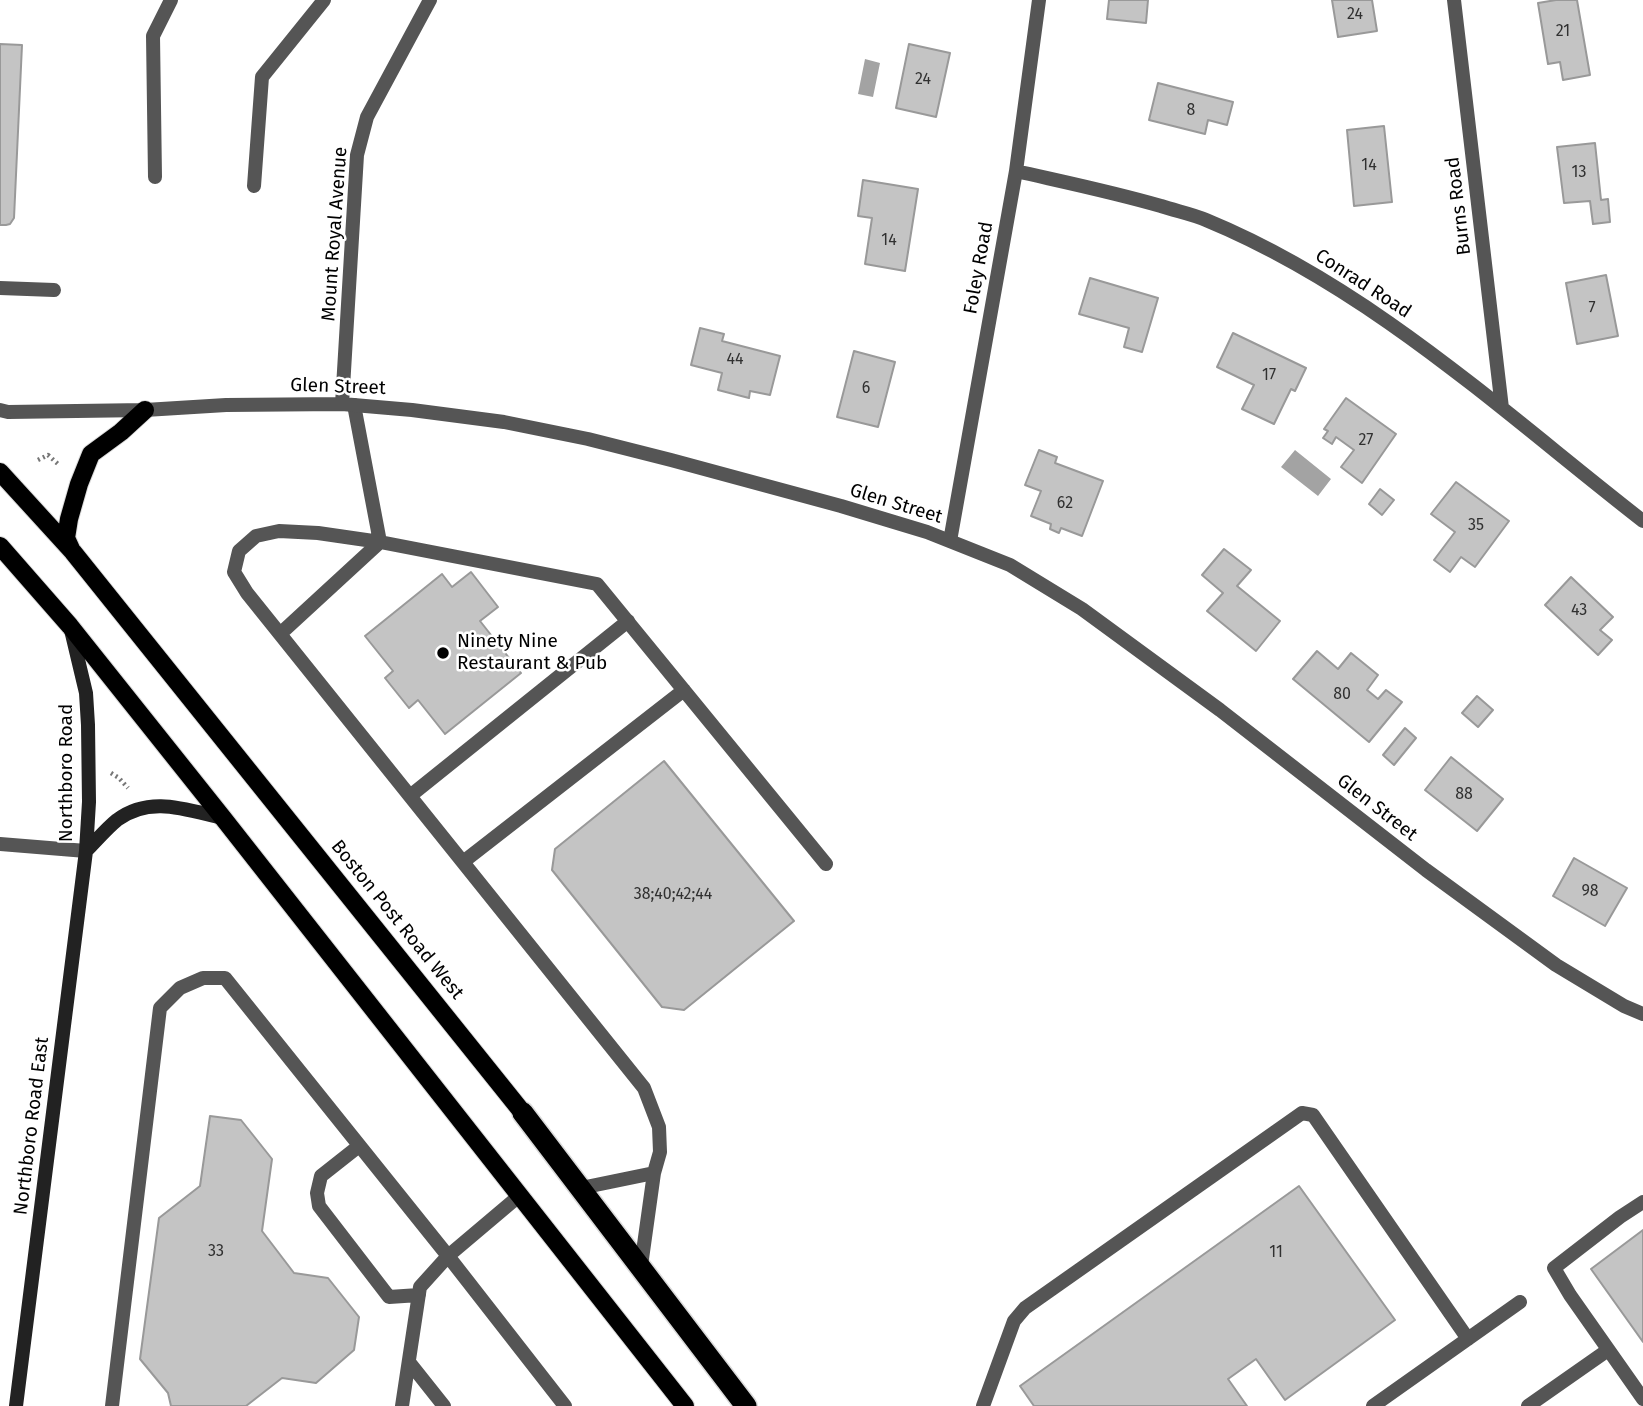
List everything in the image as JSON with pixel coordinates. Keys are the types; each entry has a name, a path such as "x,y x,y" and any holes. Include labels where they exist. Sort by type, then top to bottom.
{"highway":[{"name":"Boston Post Road West","path":"523,1112 747,1406"}],"main road":[{"path":"73,552 66,538 69,519 91,454 145,410"},
{"name":"Boston Post Road West","path":"0,472 73,552 523,1112"},
{"path":"0,546 70,626 223,818 685,1406"}],"street":[{"path":"155,177 153,36 171,0"},
{"path":"254,186 262,77 324,0"},
{"name":"Mount Royal Avenue","path":"380,542 348,405 357,155 367,117 430,0"},
{"name":"Foley Road","path":"950,541 1016,171 1039,0"},
{"name":"Burns Road","path":"1454,0 1502,408"},
{"name":"Conrad Road","path":"1016,171 1079,184 1203,219 1261,244 1318,276 1429,351 1643,521"},
{"path":"0,288 54,290"},
{"name":"Glen Street","path":"0,410 8,412 145,410 226,405 348,405 504,422 671,460 927,532 1010,565 1082,608 1416,863 1556,965 1624,1006 1643,1014"},
{"path":"641,1266 654,1173 660,1152 659,1127 644,1088 247,593 234,572 239,551 256,536 279,531 318,533 380,542 597,584 826,864"},
{"path":"280,634 380,542"},
{"path":"410,796 628,621"},
{"name":"Northboro Road","path":"70,626 86,694 89,802 86,851"},
{"path":"463,862 684,690"},
{"name":"Northboro Road","path":"86,851 118,820 143,808 172,806 223,818"},
{"path":"0,844 86,851"},
{"name":"Northboro Road East","path":"16,1406 86,851"},
{"path":"112,1406 160,1008 180,988 202,978 225,978 449,1256 565,1406"},
{"path":"983,1406 1014,1321 1025,1308 1302,1113 1313,1115 1468,1339"},
{"path":"359,1146 321,1177 317,1193 319,1206 389,1297 419,1295"},
{"path":"581,1188 654,1173"},
{"path":"402,1406 420,1287 449,1256 519,1196"},
{"path":"1643,1202 1554,1268 1643,1399"},
{"path":"1373,1406 1520,1302"},
{"path":"1528,1406 1608,1350"},
{"path":"409,1362 444,1406"}],"path":[{"path":"38,460 48,455 58,464"},
{"path":"105,769 119,778 128,789"}],"shaded area":[{"path":"865,59 880,63 873,97 858,94"},
{"path":"1295,450 1331,479 1318,496 1281,467"}],"building":[{"path":"1109,0 1148,0 1146,23 1107,19"},
{"path":"1332,0 1372,0 1377,31 1338,37"},
{"path":"1577,0 1590,75 1563,80 1560,62 1548,64 1538,3"},
{"path":"0,44 22,45 14,218 6,225 0,225"},
{"path":"909,44 950,53 936,117 896,108"},
{"path":"1158,83 1233,102 1227,125 1208,120 1205,134 1149,120"},
{"path":"1384,126 1392,202 1354,206 1347,130"},
{"path":"1595,143 1601,200 1608,199 1610,222 1593,224 1590,201 1564,203 1557,147"},
{"path":"863,180 918,189 905,271 865,264 872,218 858,216"},
{"path":"1606,275 1618,336 1577,344 1566,283"},
{"path":"1090,278 1158,298 1142,352 1124,347 1129,328 1079,314"},
{"path":"700,328 724,334 722,341 780,356 770,395 750,391 749,398 718,390 722,373 691,365"},
{"path":"1233,333 1306,368 1295,391 1291,389 1274,424 1242,409 1254,385 1217,367"},
{"path":"854,351 895,362 878,427 837,417"},
{"path":"1346,398 1396,434 1362,483 1341,467 1354,450 1336,437 1332,444 1323,438 1328,431 1324,429"},
{"path":"1039,450 1057,457 1055,463 1103,481 1082,536 1061,528 1059,533 1050,529 1051,524 1031,516 1041,491 1025,485"},
{"path":"1456,482 1509,521 1475,567 1461,557 1450,572 1434,560 1455,532 1431,514"},
{"path":"1380,489 1394,500 1382,515 1369,504"},
{"path":"1224,549 1251,570 1237,586 1280,621 1256,651 1207,611 1223,593 1202,575"},
{"name":"Ninety Nine Restaurant & Pub","path":"471,572 498,607 480,621 521,673 445,734 418,700 409,708 385,678 393,671 365,636 442,574 452,587"},
{"path":"1571,577 1613,617 1600,630 1612,640 1598,655 1545,605"},
{"path":"1317,651 1338,669 1351,653 1378,675 1367,690 1378,699 1386,690 1402,702 1369,742 1293,679"},
{"path":"1477,696 1493,710 1478,727 1462,713"},
{"path":"1405,728 1416,738 1394,765 1383,755"},
{"path":"1451,757 1503,799 1477,831 1425,790"},
{"path":"664,761 794,921 684,1010 662,1007 552,870 555,849"},
{"path":"1574,858 1627,888 1605,926 1553,896"},
{"path":"210,1116 241,1120 272,1159 262,1231 294,1273 328,1278 359,1317 354,1350 316,1383 282,1378 246,1406 171,1406 168,1393 140,1359 159,1218 200,1186"},
{"path":"1299,1186 1395,1320 1285,1400 1256,1359 1228,1379 1247,1406 1034,1406 1020,1386"},
{"path":"1643,1230 1643,1342 1591,1269"}],"place":[{"name":"Ninety Nine Restaurant & Pub","path":"443,653"}]}
